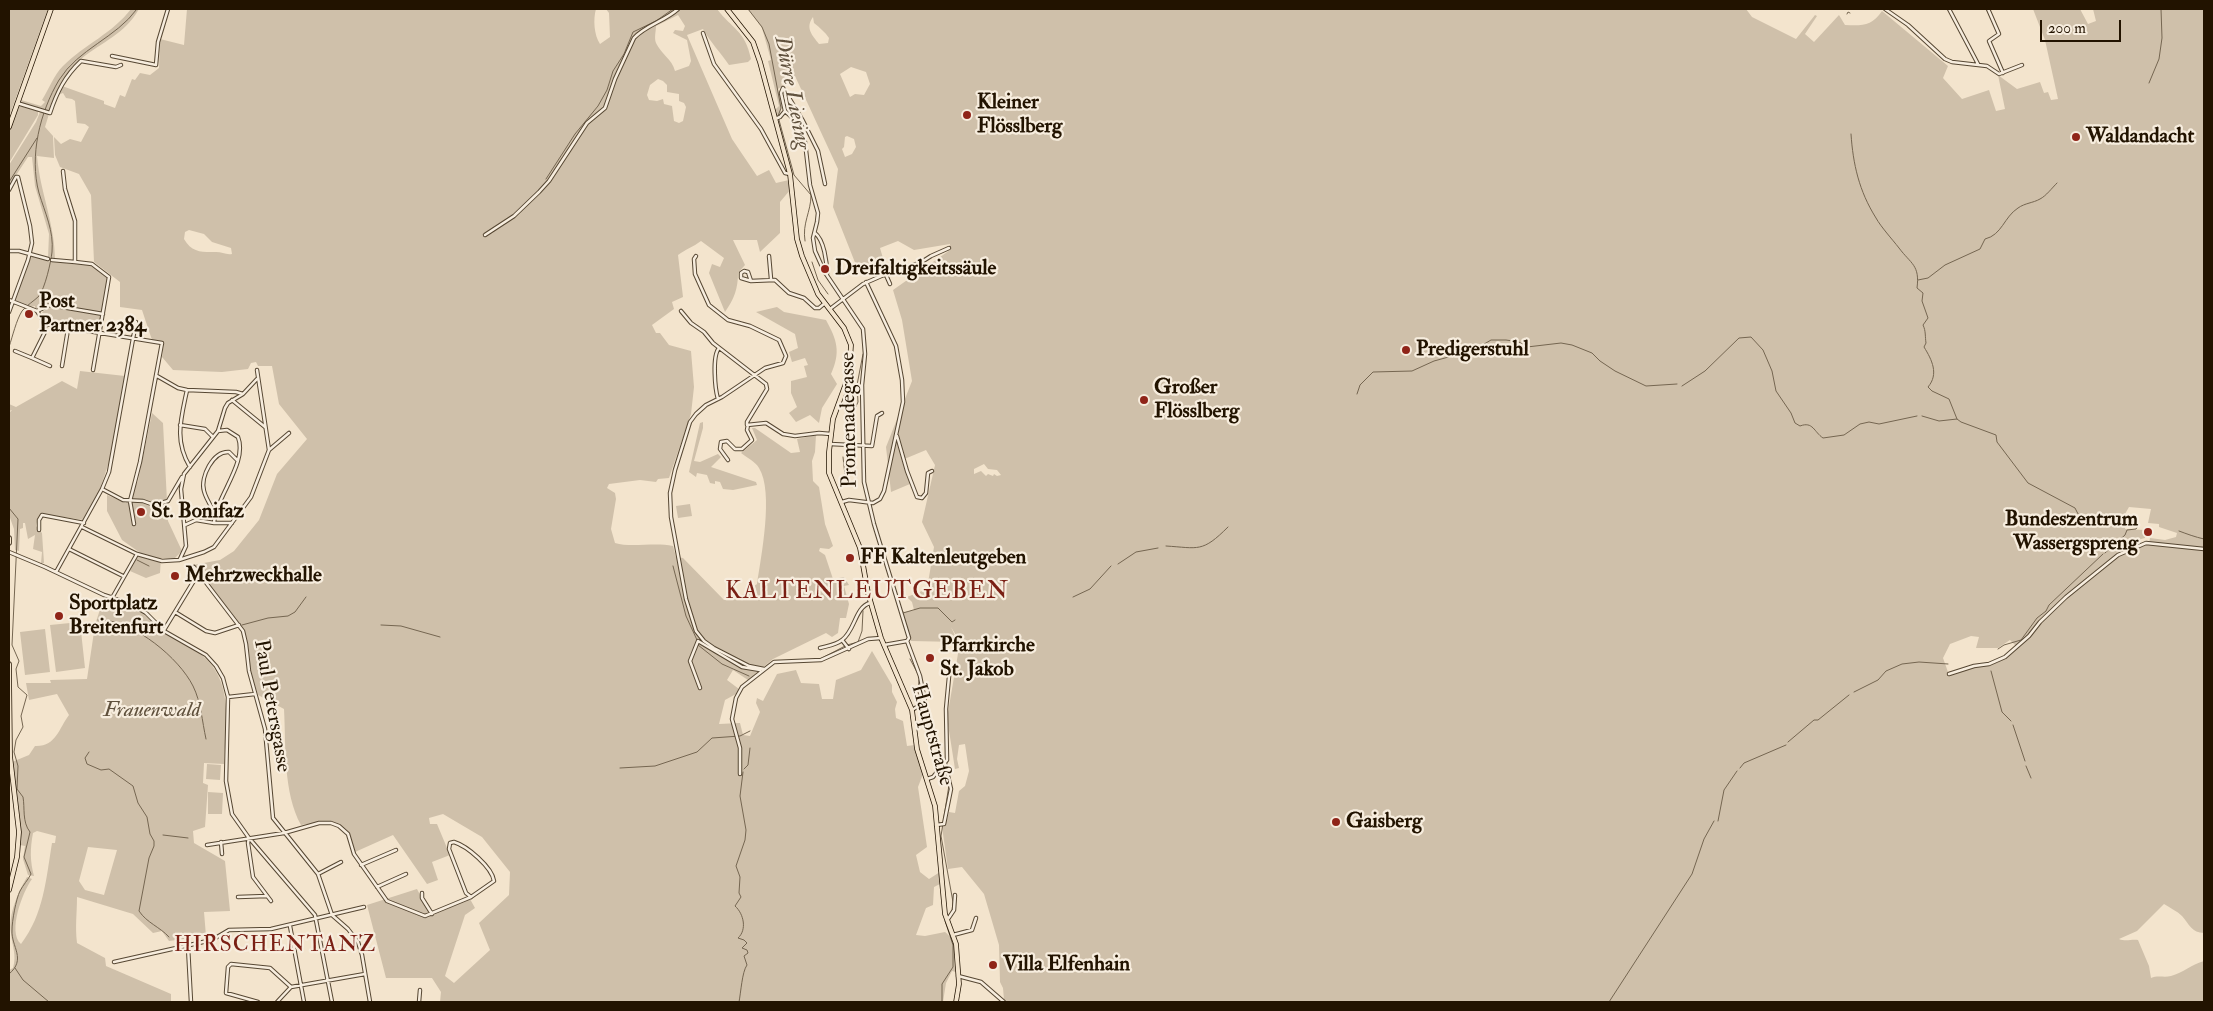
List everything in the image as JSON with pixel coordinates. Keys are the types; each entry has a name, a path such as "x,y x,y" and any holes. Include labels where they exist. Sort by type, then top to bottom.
{"main road":[{"path":"9,127 51,9"},
{"name":"Hauptstraße","path":"727,9 743,28 756,51 777,118 790,174 796,238 814,286 847,333 852,355 848,380 835,412 828,473 860,548 870,603 884,645 912,710 917,749 940,825 947,920 957,947 959,989 956,1002"},
{"path":"9,538 9,543"},
{"path":"9,664 9,748 19,832 17,857 9,890"}],"street":[{"path":"112,56 156,65 158,42 168,9"},
{"path":"485,235 514,216 539,192 549,181 587,123 605,108 615,79 634,38 678,9"},
{"path":"1885,9 1908,25 1948,61 1987,66 1999,74 2022,65"},
{"path":"1949,9 1978,64"},
{"path":"1988,9 1999,34 1990,41 2003,73"},
{"path":"703,33 714,64 761,128 784,172 790,174"},
{"path":"17,103 49,112 63,82 81,61 116,67 121,65"},
{"path":"825,184 818,151 787,90 784,88 781,93 785,111 795,120 805,142 810,185 818,213 815,233 818,236 826,260 827,275"},
{"path":"777,118 785,111"},
{"path":"63,171 65,189 75,224 75,262"},
{"path":"9,190 16,177 18,177 31,232 30,254 11,301 9,312"},
{"name":"Promenadegasse","path":"815,233 813,241 820,262 864,332 865,354 862,385 864,482 867,503 909,638 907,641 920,676 925,702 912,710"},
{"path":"830,309 842,298 866,282 920,263 949,248"},
{"path":"9,251 30,254 50,260 92,264 109,276 93,370"},
{"path":"696,256 694,259 695,274 710,306 728,320 750,326 782,343 786,356 785,361 765,368 706,405 692,418 675,470 670,493 671,517 692,620 696,631 708,644 742,663 764,668"},
{"path":"769,256 771,280"},
{"path":"751,281 748,272 744,270 741,273 741,278 751,281 771,280 780,283 789,293 802,297 814,308 819,308 825,303"},
{"path":"886,274 890,284"},
{"path":"840,503 849,500 875,503 882,496 892,463 903,402 902,380 896,346 866,282"},
{"path":"11,301 37,312 46,324 162,343 140,462 130,501 134,524"},
{"path":"37,312 50,305 103,314"},
{"path":"681,310 719,348 756,374 766,384 767,388 747,422 747,430 752,440 742,449 735,449 726,440 721,442 721,450 728,460"},
{"path":"56,572 102,490 112,459 136,322"},
{"path":"32,358 45,332 46,324"},
{"path":"62,366 68,328"},
{"path":"718,399 716,391 716,353 719,348"},
{"path":"15,351 50,366"},
{"path":"256,370 257,379 260,384 269,450"},
{"path":"156,376 178,388 186,390 236,392 243,394"},
{"path":"102,490 130,501 143,501 154,505 168,501 184,474 218,431 225,408 232,400 243,394 257,379"},
{"path":"186,390 180,425 180,448 190,467"},
{"path":"232,400 266,428"},
{"path":"830,444 873,445 877,416 882,413"},
{"path":"748,425 766,423 783,434 795,436 818,433 831,434"},
{"path":"180,425 206,429 213,437"},
{"path":"214,523 215,513 241,449 238,437 227,430 218,431"},
{"path":"82,526 137,554 162,561 179,560 204,552 214,547 251,497 269,450 289,433"},
{"path":"897,436 917,497 922,498 926,492 928,473 932,471"},
{"path":"215,513 204,494 205,475 213,461 222,452 229,452 238,460"},
{"path":"179,560 186,546 186,525 181,489 184,474"},
{"path":"39,530 40,517 42,516 84,522"},
{"path":"186,525 196,520 232,523"},
{"path":"1949,674 1999,660 2014,650 2066,597 2118,555 2146,543 2204,549"},
{"path":"69,549 123,576"},
{"path":"9,552 138,608 164,631 198,649 211,660 223,678 228,697 227,790 232,814 315,915 332,1002"},
{"path":"112,598 137,554"},
{"name":"Paul Petersgasse","path":"194,567 239,625 246,640 249,671 265,729 273,818 318,874"},
{"path":"164,631 198,574"},
{"path":"820,648 842,640 850,631 864,606 870,603"},
{"path":"175,612 215,634 239,625"},
{"path":"700,688 690,661 699,641 742,667 757,670 781,660 821,660 868,639 882,638"},
{"path":"842,640 847,647"},
{"path":"884,645 907,641"},
{"path":"927,779 934,777 947,760 946,709 950,666"},
{"path":"740,774 740,748 732,719 738,693 764,668"},
{"path":"228,697 256,694"},
{"path":"940,825 946,816 951,790 944,764"},
{"path":"207,845 284,833 319,823 331,823 339,826 348,834 354,854 390,904 423,916 471,897 494,881 493,876 481,860 463,846 451,842 449,849 466,893 471,897"},
{"path":"250,838 248,843 253,877 271,901"},
{"path":"221,842 222,854"},
{"path":"361,865 396,850"},
{"path":"342,862 318,874 332,915 348,929 358,942 370,1002"},
{"path":"377,887 406,874"},
{"path":"422,893 422,898 432,914"},
{"path":"238,897 267,896"},
{"path":"947,920 954,910 955,896"},
{"path":"114,962 188,947 212,940 229,930 271,930 364,907"},
{"path":"953,935 972,930 976,918"},
{"path":"290,926 304,1002"},
{"path":"188,947 191,1002"},
{"path":"258,1002 226,993 228,967 232,964 270,968 291,987"},
{"path":"277,1002 291,987 365,974"},
{"path":"958,976 972,978 984,984 1004,1002"},
{"path":"420,990 420,1002"},
{"path":"237,1002 240,997"}],"green space":[{"path":"9,9 48,9 9,117"},
{"path":"131,9 139,9 127,25 81,59 65,76 50,111 22,103 21,100 41,106 45,102 42,100 63,66 116,25"},
{"path":"187,9 596,9 596,36 600,44 610,37 609,13 606,9 717,9 742,36 751,59 748,62 729,65 703,29 687,35 732,139 757,176 769,170 776,183 789,180 790,190 780,202 780,233 760,252 757,240 733,240 745,265 738,273 735,294 725,312 709,273 712,264 720,267 724,258 701,241 678,255 683,297 672,302 674,309 652,325 656,333 660,333 669,345 691,351 694,387 691,414 669,478 658,479 656,482 640,480 609,484 607,488 615,493 616,499 611,529 615,543 673,546 676,557 683,558 724,600 741,596 757,584 765,525 766,492 763,479 758,466 741,453 757,440 752,428 755,428 791,453 800,452 797,439 816,435 815,452 812,461 813,481 819,487 825,524 833,546 829,549 820,548 819,551 825,555 833,579 844,577 849,585 844,586 849,604 846,618 840,618 838,633 832,637 826,633 773,659 748,680 733,670 727,680 739,689 736,694 725,700 719,724 740,723 743,735 750,736 760,712 756,703 757,698 763,701 777,674 796,670 801,683 819,684 822,699 833,699 836,680 861,670 872,651 892,685 892,692 897,702 895,709 896,718 903,721 907,746 915,745 923,774 918,787 927,847 916,855 920,872 929,879 940,872 940,884 934,887 933,905 926,908 916,935 925,936 945,932 952,940 956,972 952,971 946,983 943,1002 440,1002 441,992 432,978 386,978 367,905 417,889 431,916 470,899 475,908 465,915 445,976 454,983 490,950 479,923 509,895 510,872 482,837 443,814 429,818 430,824 437,824 450,855 432,862 438,880 427,884 393,835 355,852 347,833 336,824 321,822 301,825 295,812 288,784 284,709 258,695 250,670 244,630 193,565 220,560 234,551 259,520 277,474 307,439 279,404 272,366 258,366 256,362 251,363 248,369 222,372 173,370 162,357 164,342 152,340 142,310 120,307 120,282 94,262 91,195 79,174 60,167 55,155 54,137 61,144 70,139 81,142 89,127 85,124 77,123 75,101 66,98 63,93 58,95 62,86 104,101 104,104 115,108 120,95 125,97 132,79 135,80 140,73 150,75 159,68 160,39 184,45","holes":["678,15 685,26 683,31 675,30 673,33 687,40 691,61 689,66 675,71 658,47 655,37 656,26","658,79 667,85 667,92 679,94 679,101 684,103 686,107 683,121 679,123 674,121 672,106 664,104 663,99 657,101 649,100 647,95 650,85","189,230 204,234 212,242 231,248 232,254 202,252 194,249 184,239 185,232"]},
{"path":"748,9 1746,9 1752,17 1796,39 1815,15 1817,16 1805,34 1814,42 1839,15 1845,25 1862,25 1874,20 1882,11 1948,66 1943,78 1962,99 1989,90 1996,111 2005,109 1998,75 2017,89 2040,82 2044,93 2048,92 2051,100 2058,99 2045,40 2033,9 2080,9 2088,24 2096,21 2093,9 2204,9 2204,933 2191,928 2180,914 2164,904 2137,931 2119,939 2138,940 2149,966 2151,978 2175,975 2204,961 2204,1002 1007,1002 1004,1000 1003,988 1000,982 999,945 984,894 962,867 948,869 942,827 945,826 949,812 955,813 959,791 965,786 969,771 965,744 959,745 957,759 959,768 955,769 947,718 960,642 951,627 958,642 911,641 901,610 905,612 914,610 912,602 907,597 927,589 934,547 922,522 935,465 926,450 902,460 910,484 891,492 886,447 912,381 902,320 893,290 950,250 950,244 914,250 898,241 880,248 885,265 874,268 856,265 833,207 838,169 795,76 781,82 782,86 778,89 782,107 779,117 776,117 775,110 779,106 768,61 771,60 762,28","holes":["813,17 814,23 829,38 828,43 819,44 816,41 810,31","851,67 866,72 870,84 864,95 855,94 850,97 840,74","845,137 854,139 856,147 852,154 845,157 842,149","984,464 988,469 997,470 1001,475 997,476 994,474 993,476 988,474 986,476 981,471 974,474 974,469","2129,507 2151,509 2148,523 2159,524 2159,527 2177,533 2176,537 2165,540 2150,538 2149,544 2118,555 2090,580 2114,556 2141,543 2141,539 2145,538 2144,530 2125,529 2125,514","1971,636 1979,637 1976,648 1998,648 2010,640 2018,648 2002,660 1991,665 1948,672 1943,658 1950,644"]},
{"path":"19,107 38,110 38,115 9,163 9,131"},
{"path":"40,112 49,114 45,127 53,136 54,158 37,156 53,234 55,260 48,258 49,234 35,186 32,157 28,157 9,186 9,165 36,122"},
{"path":"31,256 52,262 92,265 108,277 102,311 100,313 49,303 42,308 35,308 35,306 30,307 16,301 15,299"},
{"path":"50,307 100,315 101,318 97,331 48,323 42,312"},
{"path":"777,307 784,312 826,320 833,334 837,353 831,374 837,384 822,408 819,423 810,415 796,422 789,413 797,407 791,393 791,381 807,377 804,366 808,365 805,358 792,362 789,352 798,348 795,334 756,312"},
{"path":"80,371 125,376 110,459 100,489 83,520 43,514 38,518 36,526 42,533 44,563 41,563 42,552 33,549 35,535 28,539 25,523 23,523 23,528 20,529 19,551 15,550 14,529 9,515 9,413 12,410 9,411 9,404 16,407 62,381 77,389"},
{"path":"152,413 163,423 168,521 182,551 174,559 161,558 160,573 146,578 130,571 139,552 122,540 107,511 107,495 126,503 138,481"},
{"path":"703,422 694,461 700,462 718,454 721,457 711,467 756,482 757,485 733,490 723,489 720,482 710,483 707,475 697,473 696,477 689,472 700,423"},
{"path":"690,504 692,516 678,518 676,506"},
{"name":"Frauenwald","path":"104,597 125,603 148,618 157,628 199,653 218,676 226,704 224,764 204,763 203,783 208,785 205,827 193,831 194,843 225,861 230,911 204,912 206,936 169,941 162,931 153,933 133,914 77,897 77,943 105,958 106,966 171,994 171,1002 9,1002 9,970 13,968 15,959 10,926 12,911 27,877 32,879 21,902 16,921 17,938 21,944 35,921 46,883 52,843 55,843 56,836 37,831 33,833 31,855 34,876 28,875 23,859 25,846 20,845 12,762 29,755 35,746 52,740 69,715 57,694 29,700 26,683 51,683 50,680 87,679 95,625","holes":["88,847 117,850 104,895 85,890 79,881"]},
{"path":"80,622 85,668 56,672 50,625"},
{"path":"45,629 50,672 25,675 20,632"},
{"path":"207,764 221,765 220,780 206,779"},
{"path":"208,792 223,793 222,814 208,814"}],"waterway":[{"path":"9,347 22,311 41,292 51,256 52,237 39,193 35,164 38,135 46,106 59,80 67,69 86,52 119,28 137,9"},
{"path":"546,179 575,134 598,106 633,32 656,21 673,9"},
{"name":"Dürre Liesing","path":"748,9 762,27 769,44 781,108 778,116 794,175 811,195 804,235 805,241"},
{"path":"2149,83 2159,59 2162,38 2161,9"},
{"path":"1847,14 1848,12 1850,13"},
{"path":"1851,134 1855,167 1865,198 1881,225 1916,269 1917,288 1923,293 1922,301 1928,318 1923,325 1926,343 1924,347 1930,357 1934,372 1928,387 1949,399 1957,419"},
{"path":"9,182 37,138"},
{"path":"1918,280 1928,278 1945,265 1980,249 1985,239 1995,234 2013,212 2021,206 2042,198 2057,183"},
{"name":"Dürre Liesing","path":"812,262 818,280 828,294"},
{"path":"1682,386 1705,371 1739,338 1751,337 1763,350 1772,371 1776,391 1791,413 1795,423 1800,426 1811,426 1823,438 1844,435 1860,424 1869,422 1879,424 1917,416"},
{"path":"1357,394 1360,385 1373,372 1412,371 1434,361 1474,350 1491,340 1519,342 1527,347 1561,343 1572,345 1592,353 1615,371 1646,386 1677,384"},
{"name":"Dürre Liesing","path":"852,422 853,413 858,402 857,385 863,354"},
{"path":"1922,416 1939,421 1957,419 1996,435 1997,442 2028,483 2075,508 2087,523 2103,526 2138,526"},
{"name":"Dürre Liesing","path":"843,457 846,484"},
{"path":"9,508 18,519 12,645 19,661 16,669 18,687 27,695 21,716 23,727 16,740 14,752 18,766 17,789 23,797 25,819 30,832 24,857 31,874 20,891 16,904 12,936 18,958 14,969 9,974"},
{"path":"2105,553 2125,535 2127,530 2136,529 2138,526"},
{"path":"1166,546 1200,547 1212,541 1228,527"},
{"path":"2179,531 2204,539"},
{"path":"1118,564 1136,552 1158,548"},
{"path":"1998,649 2004,645 2021,640 2049,605 2103,554"},
{"path":"137,560 149,566"},
{"path":"673,566 686,616 697,640"},
{"path":"1073,597 1090,589 1111,566"},
{"path":"242,625 268,618 288,616 295,612 306,597"},
{"path":"903,613 920,608 938,608 952,622 955,620"},
{"path":"820,659 847,645 858,642 862,631 863,611"},
{"path":"103,620 129,627 142,634 178,664 196,692 206,739"},
{"path":"381,625 401,626 440,637"},
{"path":"698,645 722,664 749,676"},
{"name":"Dürre Liesing","path":"910,659 918,674"},
{"path":"1854,692 1878,680 1886,671 1902,664 1919,662 1948,664"},
{"path":"1991,671 2002,712 2011,721"},
{"name":"Dürre Liesing","path":"919,680 918,692 925,728 941,757 949,785 941,836 953,902 952,911 948,916"},
{"path":"1788,742 1814,720 1818,720 1849,695"},
{"path":"2013,725 2025,761"},
{"path":"620,768 655,766 697,752 712,738 740,736 750,731"},
{"path":"1740,768 1744,763 1786,745"},
{"path":"744,769 748,765 750,748"},
{"path":"89,752 85,758 87,764 101,770 109,769 133,786 138,803 147,817 154,846 149,858 139,911 169,937"},
{"path":"2026,766 2031,778"},
{"path":"1718,821 1724,790 1737,771"},
{"path":"739,1002 747,965 744,956 748,953 747,950 742,948 747,943 738,938 743,931 743,922 741,913 735,906 741,897 739,893 740,877 736,866 745,840 746,830 740,796 743,772"},
{"path":"1609,1002 1692,874 1704,839 1714,821"},
{"path":"163,835 188,838"},
{"name":"Dürre Liesing","path":"942,1002 942,984 953,967 953,945 945,921"},
{"path":"15,968 23,980 49,1002"}],"place":[{"name":"Kleiner Flösslberg","path":"967,115"},
{"name":"Waldandacht","path":"2076,137"},
{"name":"Dreifaltigkeitssäule","path":"825,269"},
{"name":"Post Partner 2384","path":"29,314"},
{"name":"Predigerstuhl","path":"1406,350"},
{"name":"Großer Flösslberg","path":"1144,400"},
{"name":"St. Bonifaz","path":"141,512"},
{"name":"Bundeszentrum Wassergspreng","path":"2148,532"},
{"name":"FF Kaltenleutgeben","path":"850,558"},
{"name":"Mehrzweckhalle","path":"175,576"},
{"name":"Sportplatz Breitenfurt","path":"59,616"},
{"name":"Pfarrkirche St. Jakob","path":"930,658"},
{"name":"Gaisberg","path":"1336,822"},
{"name":"Villa Elfenhain","path":"993,965"}],"district":[{"name":"KALTENLEUTGEBEN","path":"867,593"},
{"name":"HIRSCHENTANZ","path":"275,946"}]}
